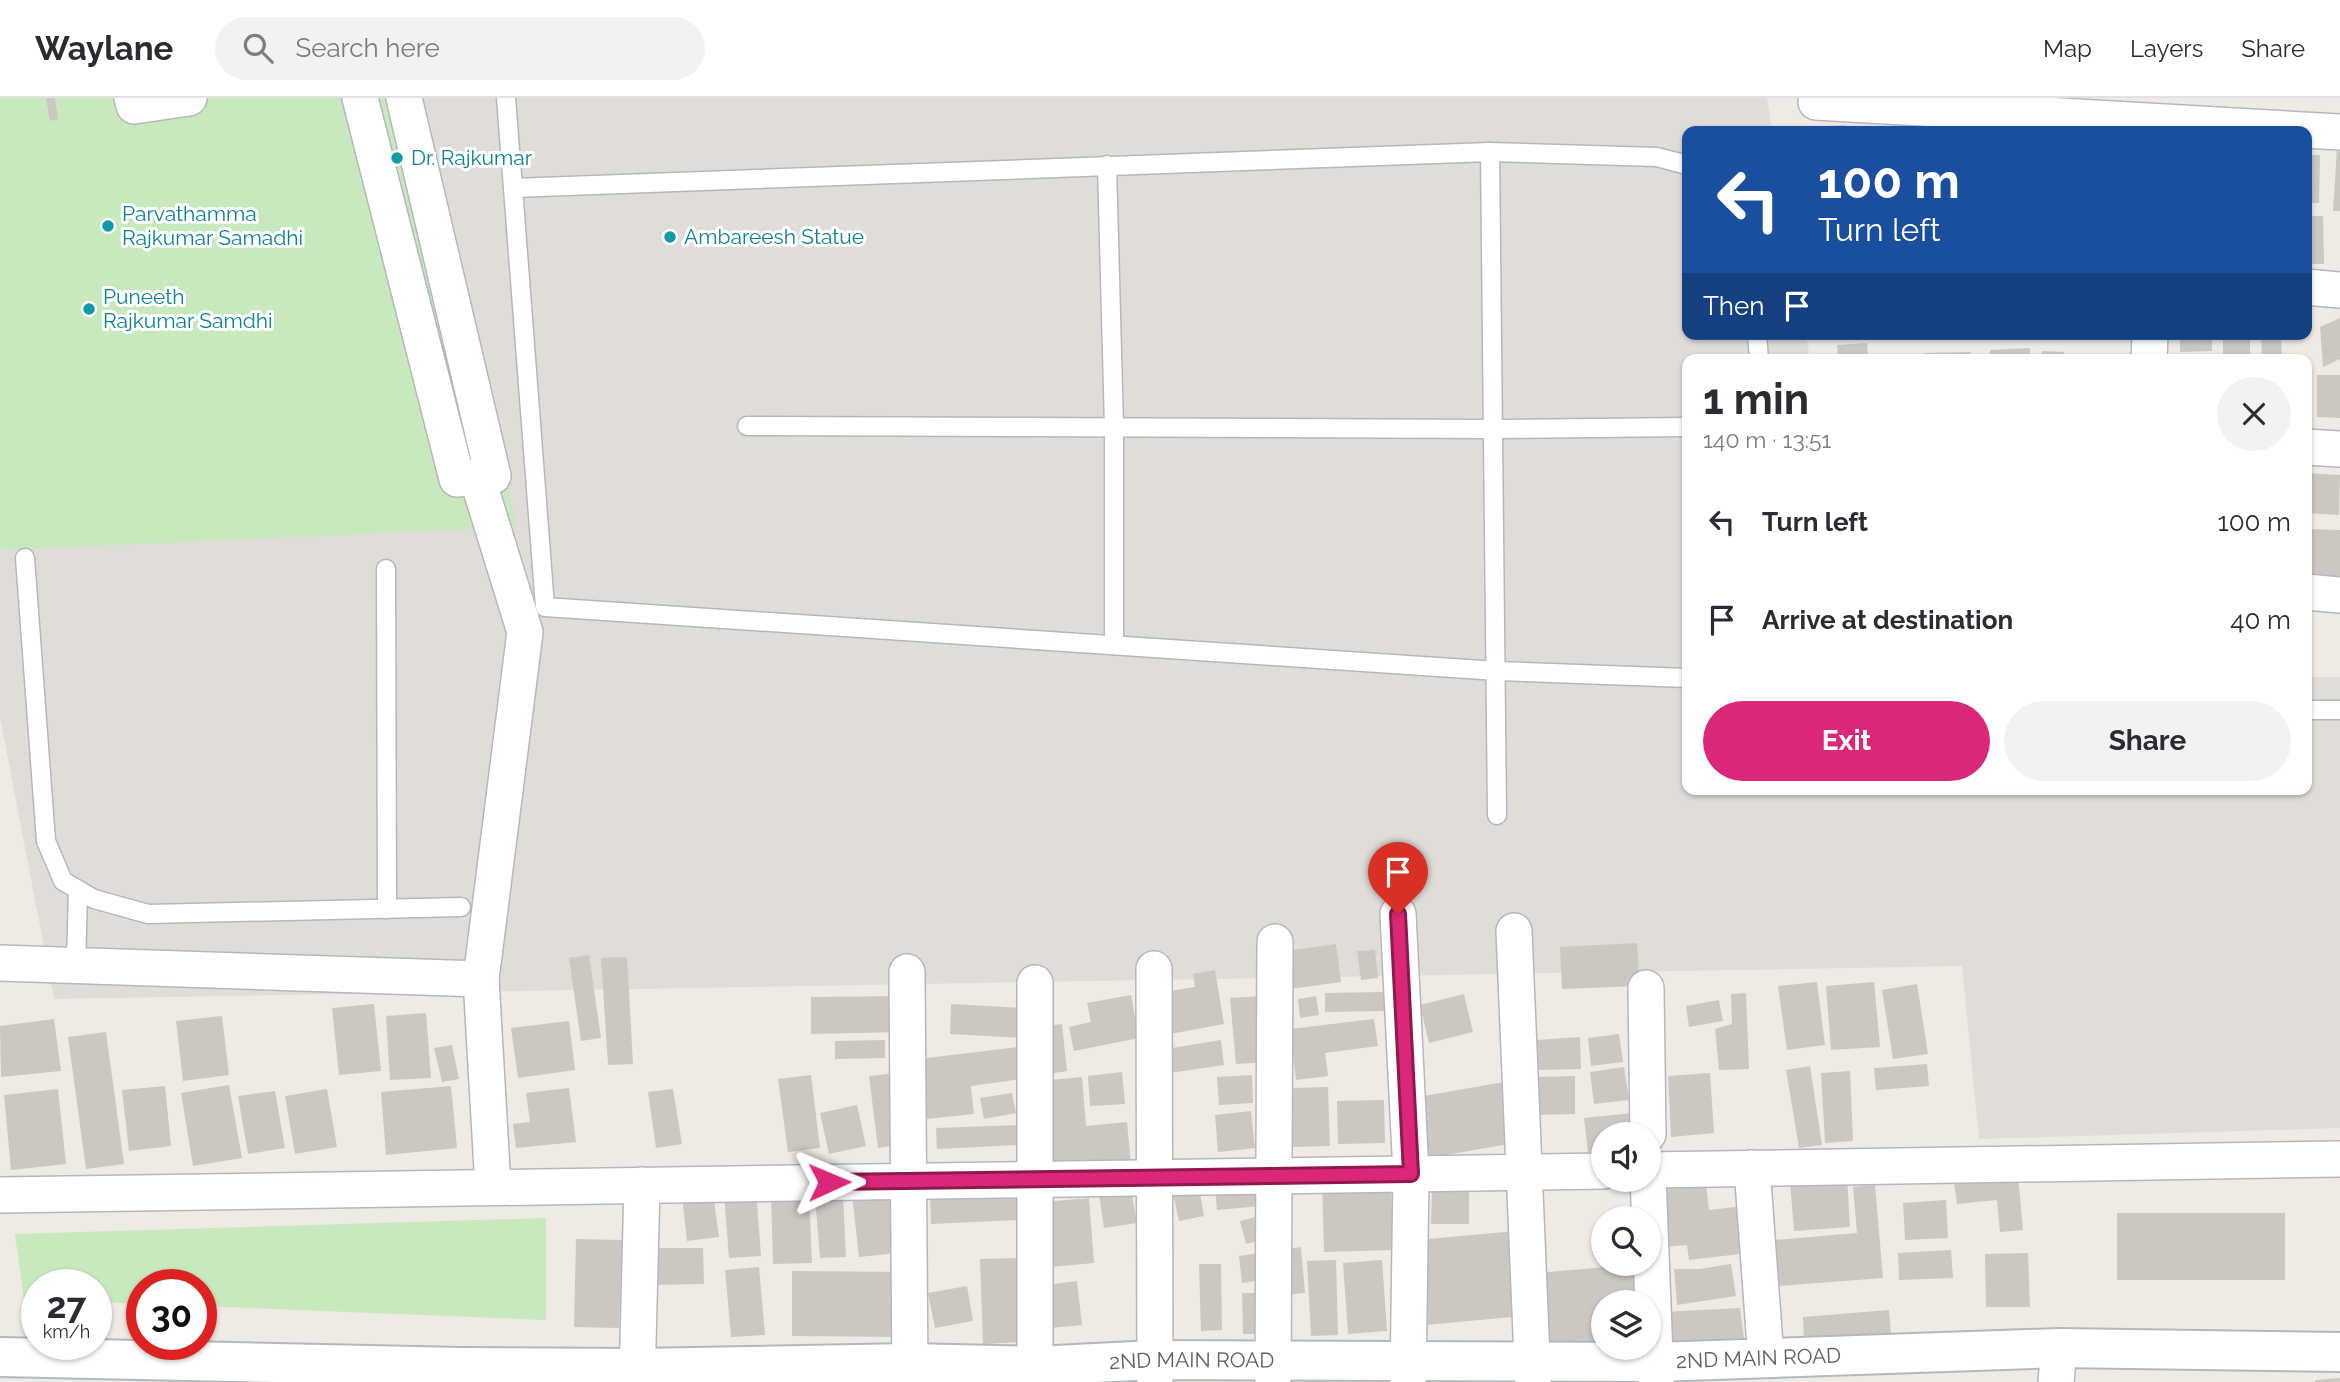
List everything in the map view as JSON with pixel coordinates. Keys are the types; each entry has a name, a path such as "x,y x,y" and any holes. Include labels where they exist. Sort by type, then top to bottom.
{"street":[{"path":"132,98 134,106 189,98"},
{"path":"360,98 457,479 493,476 404,98"},
{"path":"1816,102 2159,117 2268,126"},
{"path":"2312,130 2340,132"},
{"path":"2312,288 2340,290"},
{"path":"2312,447 2340,449"},
{"path":"477,477 525,632 481,979 493,1187"},
{"path":"2312,593 2340,595"},
{"path":"1398,914 1411,1174 1408,1371"},
{"path":"1514,931 1533,1372"},
{"path":"1273,1371 1275,942"},
{"path":"0,963 481,979"},
{"path":"1154,969 1155,1371"},
{"path":"907,972 910,1373"},
{"path":"1035,983 1035,1374"},
{"path":"1646,988 1648,1122"},
{"path":"1661,1170 2340,1159"},
{"path":"1752,1168 1766,1359"},
{"path":"0,1195 1591,1171"},
{"path":"637,1375 642,1185"},
{"path":"1649,1192 1656,1372"},
{"name":"2ND MAIN ROAD","path":"0,1357 460,1375 637,1375 1155,1371 1656,1372 1766,1359 2058,1365 2340,1352"}],"lane":[{"path":"506,98 545,607 1497,671 1682,678"},
{"path":"513,188 1490,152 1657,157 1682,163"},
{"path":"1490,152 1497,816"},
{"path":"1107,165 1114,427 1114,645"},
{"path":"747,426 1494,429 1682,427"},
{"path":"24,558 46,841 63,881 94,899 148,914 461,907"},
{"path":"386,569 387,909"},
{"path":"2312,710 2340,710"},
{"path":"76,966 78,890"}],"shaded area":[{"path":"0,98 1767,98 1771,126 1682,126 1682,340 1807,340 1809,354 1682,354 1682,795 2312,795 2312,677 2340,677 2340,1128 1979,1139 1962,966 54,999 0,717"}],"green space":[{"path":"0,98 417,98 517,527 2,550"},
{"path":"546,1218 546,1320 217,1307 217,1269 126,1269 126,1303 112,1303 112,1269 21,1269 21,1277 15,1234"}],"building":[{"path":"46,98 55,98 58,119 50,121"},
{"path":"2337,149 2340,149 2340,211 2333,211"},
{"path":"2312,155 2320,155 2319,203 2312,203"},
{"path":"2312,216 2323,216 2324,264 2312,264"},
{"path":"2340,318 2340,359 2323,367 2320,327"},
{"path":"2180,340 2212,340 2212,351 2180,352"},
{"path":"2223,340 2250,340 2250,354 2223,354"},
{"path":"2261,340 2281,340 2282,354 2262,354"},
{"path":"1867,343 1868,354 1838,354 1837,345"},
{"path":"2030,348 2030,354 1990,354 1990,350"},
{"path":"2042,351 2064,352 2064,354 2042,354"},
{"path":"1970,352 1970,354 1924,354"},
{"path":"2317,375 2340,375 2340,418 2317,417"},
{"path":"2312,473 2340,475 2339,515 2312,513"},
{"path":"2312,529 2340,530 2340,579 2312,579"},
{"path":"1637,943 1640,986 1562,989 1560,947"},
{"path":"1336,944 1341,982 1290,989 1286,951"},
{"path":"1375,950 1378,978 1361,980 1357,951"},
{"path":"589,955 601,1038 581,1041 569,958"},
{"path":"627,957 633,1064 608,1065 601,958"},
{"path":"1215,970 1224,1024 1170,1034 1163,992 1195,987 1193,974"},
{"path":"1817,982 1825,1045 1787,1050 1778,986"},
{"path":"1874,982 1880,1047 1831,1050 1826,986"},
{"path":"1917,984 1928,1054 1893,1059 1882,990"},
{"path":"1384,992 1385,1011 1325,1012 1325,993"},
{"path":"1746,993 1749,1069 1719,1070 1715,1029 1732,1024 1731,994"},
{"path":"1464,994 1473,1032 1429,1043 1420,1005"},
{"path":"1131,995 1139,1038 1074,1051 1069,1027 1091,1022 1087,1003"},
{"path":"903,996 904,1032 811,1034 811,997"},
{"path":"1263,996 1269,1062 1236,1064 1230,998"},
{"path":"1316,996 1319,1015 1300,1018 1298,999"},
{"path":"1719,1000 1723,1021 1689,1027 1686,1006"},
{"path":"374,1004 381,1071 339,1075 332,1008"},
{"path":"951,1004 1024,1008 1022,1038 950,1034"},
{"path":"426,1013 431,1078 390,1080 386,1016"},
{"path":"222,1016 229,1075 183,1081 176,1021"},
{"path":"54,1019 61,1071 1,1077 0,1026"},
{"path":"1374,1019 1378,1046 1325,1053 1328,1076 1296,1080 1290,1029"},
{"path":"569,1021 575,1070 518,1078 511,1028"},
{"path":"1062,1024 1067,1071 1044,1075 1038,1027"},
{"path":"106,1032 124,1164 86,1169 68,1037"},
{"path":"1619,1034 1623,1062 1591,1066 1588,1038"},
{"path":"1580,1037 1581,1069 1538,1070 1536,1040"},
{"path":"885,1040 885,1058 835,1059 835,1041"},
{"path":"1221,1040 1224,1065 1170,1073 1166,1049"},
{"path":"452,1045 459,1079 442,1082 434,1048"},
{"path":"1026,1046 1029,1078 971,1086 974,1114 926,1119 919,1059"},
{"path":"1927,1064 1929,1086 1876,1090 1874,1068"},
{"path":"1810,1066 1822,1145 1799,1148 1786,1070"},
{"path":"1624,1067 1629,1100 1594,1104 1590,1072"},
{"path":"1850,1071 1853,1141 1825,1143 1821,1073"},
{"path":"1122,1072 1125,1104 1090,1106 1088,1076"},
{"path":"897,1073 906,1144 878,1148 869,1076"},
{"path":"1710,1073 1714,1133 1671,1137 1668,1076"},
{"path":"811,1075 820,1148 788,1152 778,1079"},
{"path":"1252,1075 1253,1103 1219,1105 1217,1077"},
{"path":"1575,1076 1575,1114 1535,1115 1534,1077"},
{"path":"1082,1077 1086,1126 1127,1122 1131,1164 1047,1172 1039,1081"},
{"path":"1504,1082 1514,1143 1429,1158 1418,1097"},
{"path":"229,1085 242,1158 193,1166 181,1093"},
{"path":"165,1086 171,1146 129,1151 122,1090"},
{"path":"451,1086 457,1148 386,1155 381,1092"},
{"path":"1328,1087 1330,1146 1293,1147 1292,1088"},
{"path":"569,1088 576,1142 516,1148 513,1124 530,1122 526,1093"},
{"path":"58,1089 66,1164 11,1170 4,1095"},
{"path":"327,1089 337,1147 295,1154 285,1096"},
{"path":"673,1089 682,1144 656,1148 648,1092"},
{"path":"275,1091 285,1148 248,1154 238,1096"},
{"path":"1012,1093 1016,1113 984,1119 980,1098"},
{"path":"1384,1100 1385,1143 1338,1144 1337,1101"},
{"path":"857,1105 866,1146 829,1154 820,1113"},
{"path":"1251,1111 1255,1148 1218,1152 1215,1115"},
{"path":"1632,1113 1633,1122 1591,1122 1591,1152 1588,1152 1584,1118"},
{"path":"1018,1125 1018,1145 937,1149 936,1128"},
{"path":"1705,1175 1709,1210 1744,1206 1749,1253 1689,1260 1687,1245 1663,1247 1661,1206 1658,1206 1656,1192 1661,1192 1661,1180"},
{"path":"2018,1175 2023,1230 2000,1232 1997,1200 1957,1204 1954,1182"},
{"path":"1847,1176 1850,1227 1794,1231 1790,1181"},
{"path":"1391,1180 1393,1250 1324,1252 1322,1181"},
{"path":"1273,1181 1272,1205 1217,1210 1215,1186"},
{"path":"1875,1185 1883,1278 1779,1286 1775,1240 1857,1233 1853,1187"},
{"path":"1432,1187 1469,1188 1469,1224 1431,1224"},
{"path":"1199,1188 1204,1216 1179,1221 1173,1194"},
{"path":"756,1190 761,1256 729,1258 724,1193"},
{"path":"1017,1190 1018,1220 931,1224 930,1194"},
{"path":"1131,1190 1137,1223 1104,1228 1099,1195"},
{"path":"889,1191 897,1253 859,1257 852,1195"},
{"path":"713,1193 719,1237 687,1241 682,1197"},
{"path":"809,1193 812,1263 773,1264 771,1194"},
{"path":"843,1195 846,1257 820,1258 815,1197"},
{"path":"1089,1198 1094,1263 1050,1267 1044,1202"},
{"path":"1946,1200 1948,1238 1905,1240 1903,1203"},
{"path":"2117,1213 2285,1213 2285,1280 2117,1280"},
{"path":"1256,1217 1261,1240 1246,1244 1240,1221"},
{"path":"1516,1231 1523,1316 1425,1325 1417,1240"},
{"path":"576,1239 622,1240 619,1328 574,1327"},
{"path":"1301,1247 1305,1293 1283,1295 1279,1250"},
{"path":"643,1248 703,1248 704,1284 644,1285"},
{"path":"1951,1250 1953,1278 1899,1280 1898,1253"},
{"path":"1259,1253 1262,1280 1242,1283 1239,1256"},
{"path":"2028,1253 2030,1307 1986,1307 1985,1254"},
{"path":"1018,1258 1022,1342 983,1344 980,1259"},
{"path":"1336,1260 1338,1335 1311,1336 1307,1261"},
{"path":"1382,1260 1387,1331 1348,1334 1343,1263"},
{"path":"1199,1264 1221,1264 1222,1330 1201,1331"},
{"path":"1731,1264 1736,1296 1677,1305 1674,1269 1700,1269"},
{"path":"759,1267 765,1335 731,1337 725,1270"},
{"path":"1591,1268 1591,1276 1640,1276 1641,1290 1591,1290 1591,1341 1542,1345 1537,1273"},
{"path":"792,1271 908,1272 907,1337 792,1336"},
{"path":"1077,1281 1082,1325 1050,1328 1046,1285"},
{"path":"967,1286 973,1321 935,1328 928,1293"},
{"path":"1242,1293 1262,1293 1263,1334 1243,1334"},
{"path":"1740,1308 1744,1338 1665,1342 1663,1312"},
{"path":"1889,1310 1891,1333 1804,1339 1803,1317"},
{"path":"2340,1378 2340,1382 2315,1382 2315,1380"}],"place":[{"name":"Dr. Rajkumar","path":"397,158"},
{"name":"Parvathamma Rajkumar Samadhi","path":"108,226"},
{"name":"Ambareesh Statue","path":"670,237"},
{"name":"Puneeth Rajkumar Samdhi","path":"89,309"}],"route":[{"path":"829,1182 1411,1174 1398,914"}]}
